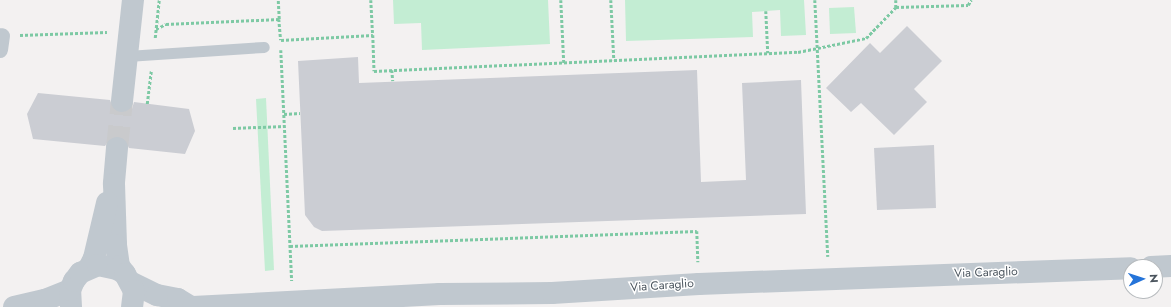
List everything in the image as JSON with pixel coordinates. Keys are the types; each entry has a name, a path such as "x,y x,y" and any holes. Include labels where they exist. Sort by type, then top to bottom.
{"street":[{"path":"122,101 133,0"},
{"path":"117,148 114,184 117,258 134,291 132,307"},
{"path":"14,307 45,300 70,299 74,281 88,268 94,258 102,218 114,184"},
{"name":"Via Caraglio","path":"88,268 108,266 158,295 178,299 192,307 439,301 553,300 699,284 1123,268"}],"lane":[{"path":"127,56 264,47"}],"path":[{"path":"278,0 292,282"},
{"path":"371,0 374,71 768,53 817,48 866,38 896,8 968,4 971,0"},
{"path":"561,0 564,63"},
{"path":"611,0 614,60"},
{"path":"815,0 830,279"},
{"path":"896,0 896,8"},
{"path":"766,11 768,53"},
{"path":"156,30 166,24 279,19"},
{"path":"1,43 111,32"},
{"path":"280,40 373,35"},
{"path":"392,70 393,81"},
{"path":"284,114 300,113"},
{"path":"233,128 285,126"},
{"path":"290,246 697,232 699,284"}],"green space":[{"path":"393,0 548,0 550,44 422,50 421,23 394,24"},
{"path":"625,0 804,0 806,35 781,36 780,10 752,12 753,37 626,41"},
{"path":"854,7 856,33 830,34 829,8"},
{"path":"266,98 274,270 265,271 256,99"}],"building":[{"path":"907,26 942,61 914,89 927,102 894,135 861,103 851,112 826,88 870,43 880,53"},
{"path":"358,57 359,83 697,70 701,182 746,180 742,83 801,80 806,214 322,231 314,227 305,215 298,61"},
{"path":"38,93 110,100 114,111 121,113 132,109 134,102 189,109 195,131 185,154 129,148 124,138 118,136 111,137 105,146 33,139 27,114"},
{"path":"934,145 936,208 877,210 874,148"}],"tunnel":[{"path":"117,148 122,101"}]}
